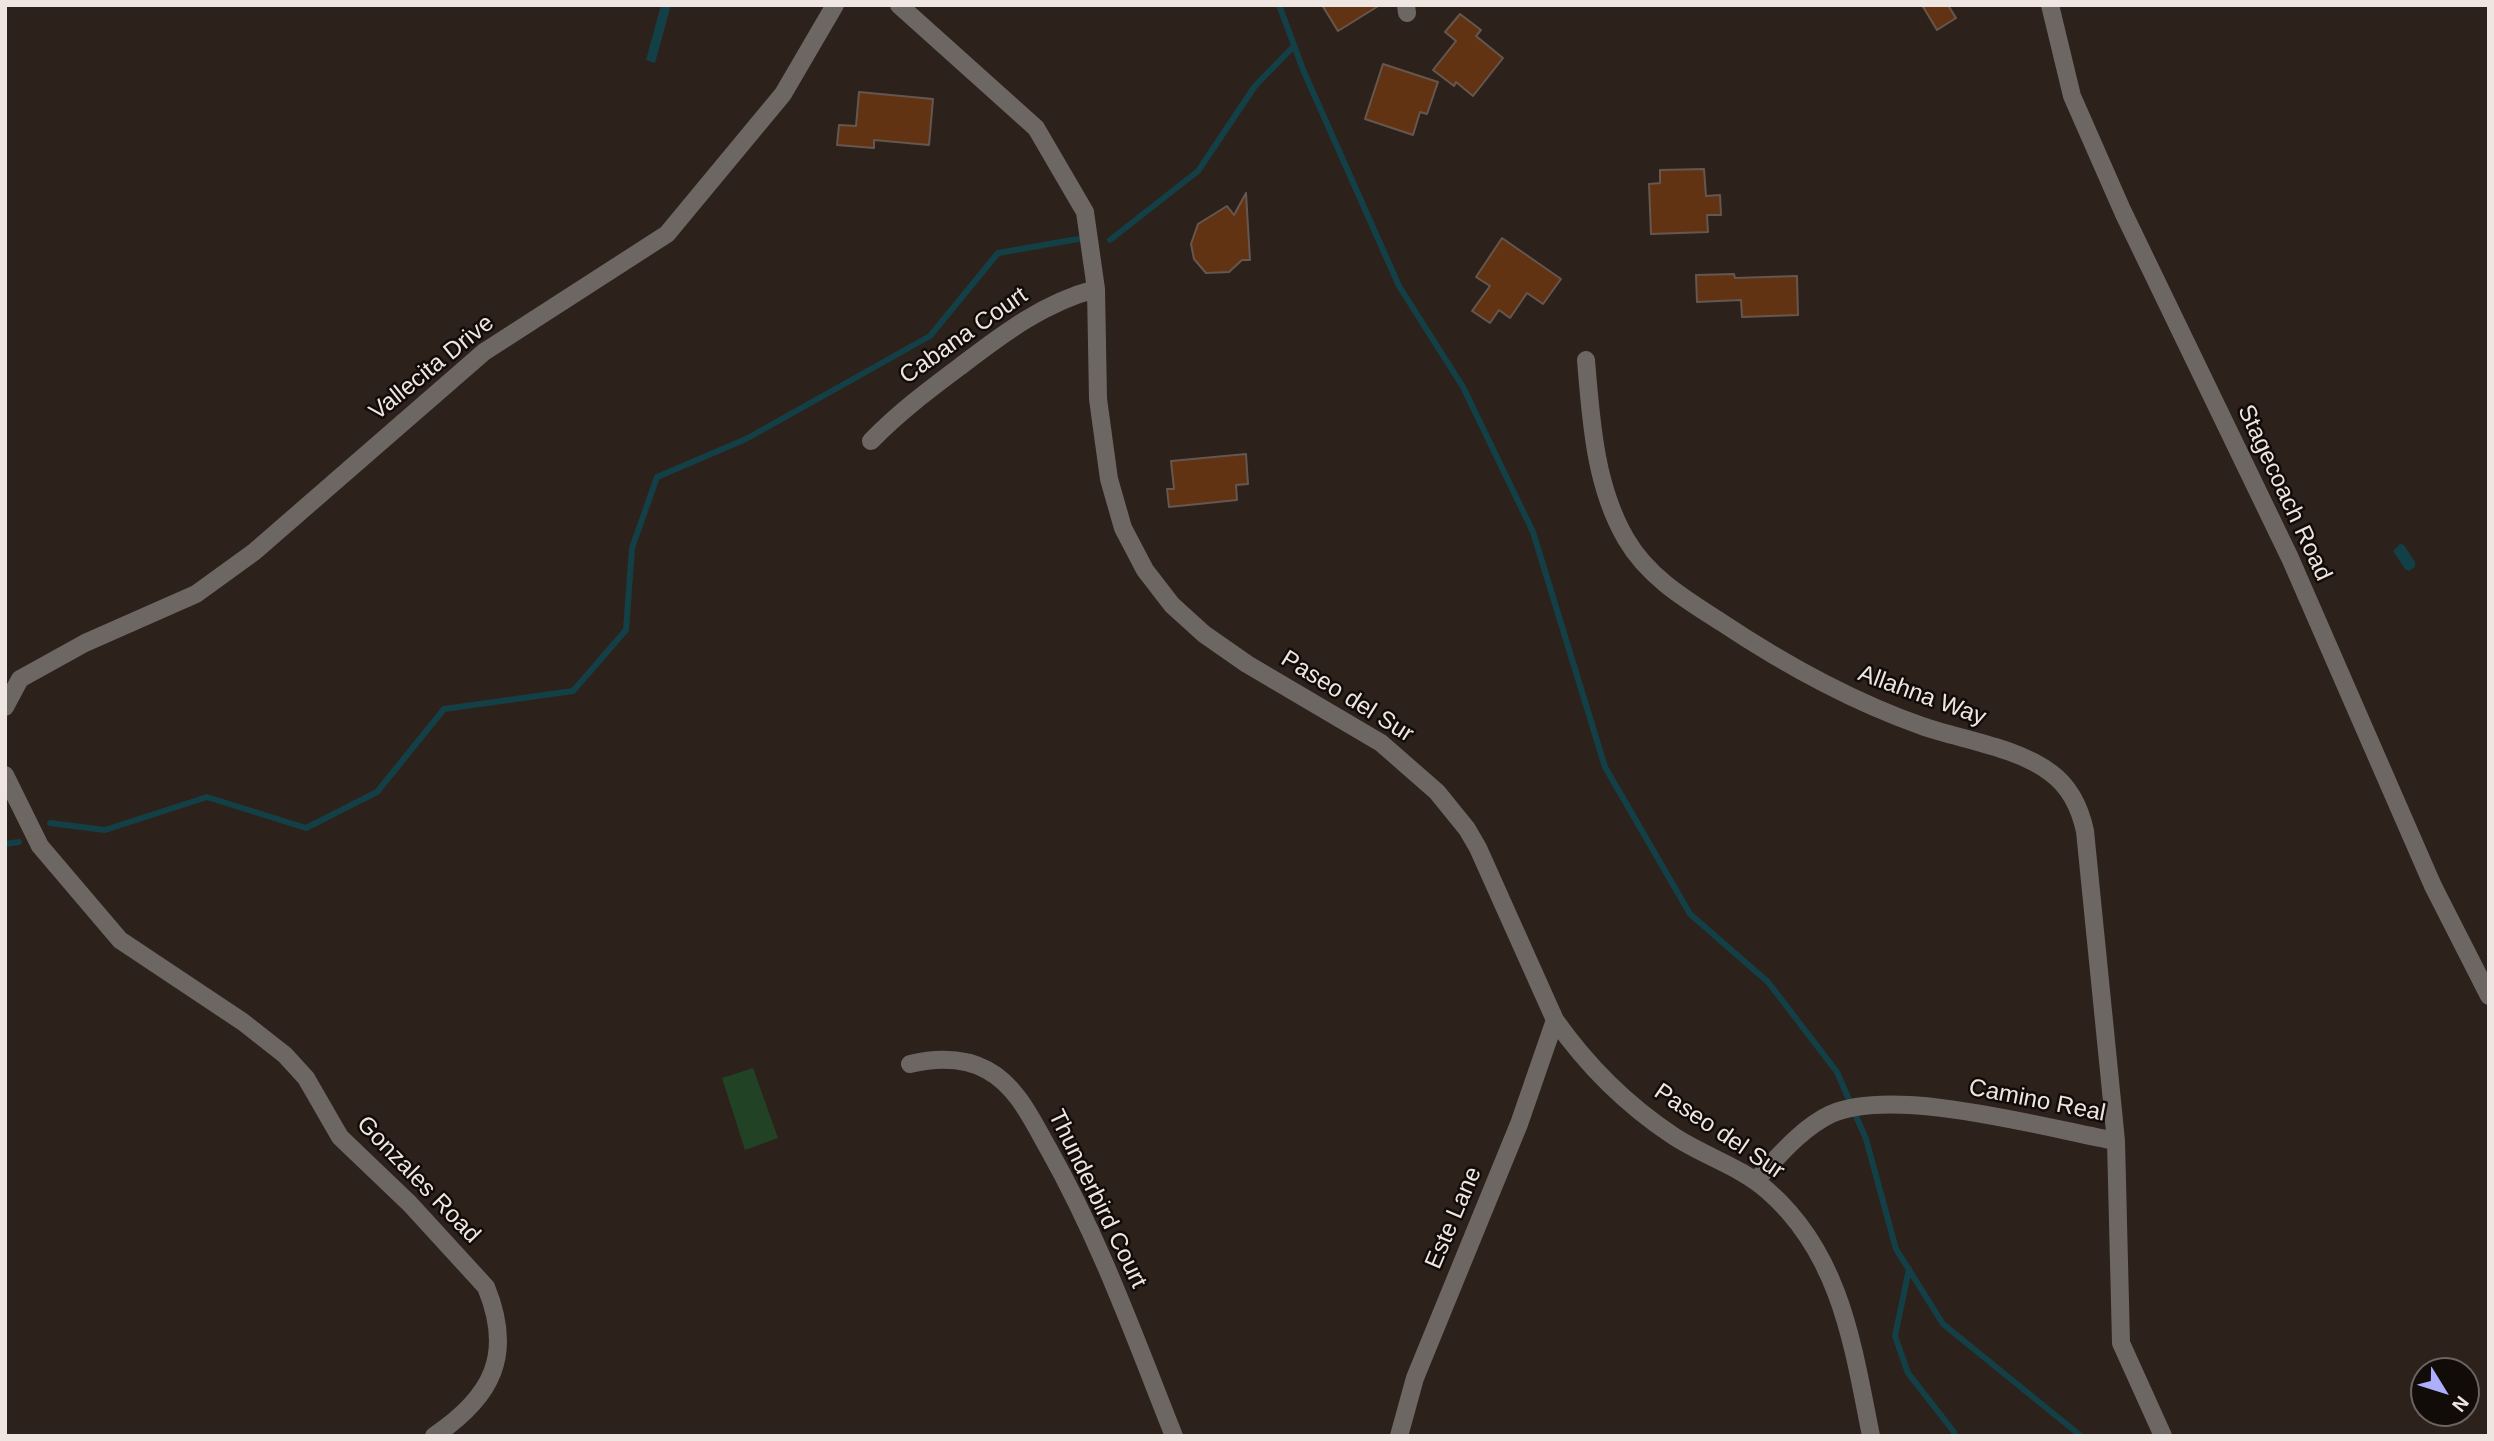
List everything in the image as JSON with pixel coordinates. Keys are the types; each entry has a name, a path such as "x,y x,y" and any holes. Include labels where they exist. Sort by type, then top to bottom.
{"street":[{"name":"Vallecita Drive","path":"5,707 20,679 85,643 196,594 254,552 484,352 667,234 783,94 835,5"},
{"name":"Paseo del Sur","path":"899,5 1036,128 1085,212 1096,289 1098,399 1109,479 1123,528 1145,570 1172,605 1204,634 1247,664 1381,743 1437,792 1479,848 1555,1020 1572,1043 1647,1117 1680,1140 1755,1181 1794,1219 1832,1280 1848,1324 1871,1436"},
{"name":"Stagecoach Road","path":"2050,5 2072,96 2123,212 2290,558 2433,886 2489,996"},
{"name":"Cabana Court","path":"871,440 913,402 1004,333 1065,299 1096,289"},
{"name":"Allahna Way","path":"1586,360 1594,441 1607,492 1625,538 1650,571 1726,626 1830,687 1901,719 2027,759 2052,773 2066,788 2076,804 2085,831 2116,1141"},
{"name":"Gonzales Road","path":"5,775 40,846 120,940 243,1022 291,1060 306,1078 340,1137 410,1204 486,1287 496,1317 498,1333 497,1362 493,1375 486,1389 468,1410 434,1436"},
{"name":"Este Lane","path":"1399,1436 1415,1378 1519,1124 1555,1020"},
{"name":"Thunderbird Court","path":"909,1064 929,1059 971,1063 988,1070 1004,1082 1019,1099 1061,1171 1107,1265 1174,1436"},
{"name":"Camino Real","path":"1755,1181 1810,1128 1829,1115 1866,1106 1912,1106 1959,1111 2116,1141 2121,1343 2163,1436"}],"green space":[{"path":"753,1068 778,1138 745,1150 722,1078"}],"water":[{"path":"661,5 671,5 655,63 646,60"},
{"path":"2400,544 2404,545 2415,562 2415,567 2409,571 2393,551"}],"building":[{"path":"1322,5 1380,5 1338,31"},
{"path":"1922,5 1948,5 1956,18 1937,30"},
{"path":"1460,14 1481,30 1476,36 1503,58 1473,96 1456,82 1454,86 1433,70 1456,41 1445,32"},
{"path":"1383,64 1438,82 1427,114 1420,112 1413,135 1365,119"},
{"path":"859,92 933,99 929,145 874,140 874,148 837,145 839,125 856,126"},
{"path":"1704,169 1706,196 1720,195 1721,215 1707,215 1708,232 1651,234 1649,184 1660,183 1660,170"},
{"path":"1246,193 1250,260 1242,260 1229,272 1206,273 1194,259 1191,244 1198,224 1227,206 1234,215"},
{"path":"1502,238 1561,279 1543,304 1527,293 1510,318 1499,310 1490,323 1472,311 1490,286 1476,277"},
{"path":"1734,274 1735,278 1797,276 1798,315 1742,317 1741,300 1697,302 1696,275"},
{"path":"1246,454 1248,484 1236,485 1237,500 1169,507 1167,489 1174,489 1171,461"}],"waterway":[{"path":"1279,5 1304,72 1399,286 1463,387 1533,532 1605,767 1690,914 1768,982 1837,1072 1866,1139 1896,1249 1943,1324 2081,1436"},
{"path":"1110,240 1198,171 1255,86 1294,46"},
{"path":"50,823 105,830 207,797 306,828 377,792 444,709 573,691 626,630 632,548 657,477 746,439 930,336 998,253 1078,239"},
{"path":"5,844 19,842"},
{"path":"1909,1269 1895,1336 1908,1373 1954,1432 1954,1436"}]}
